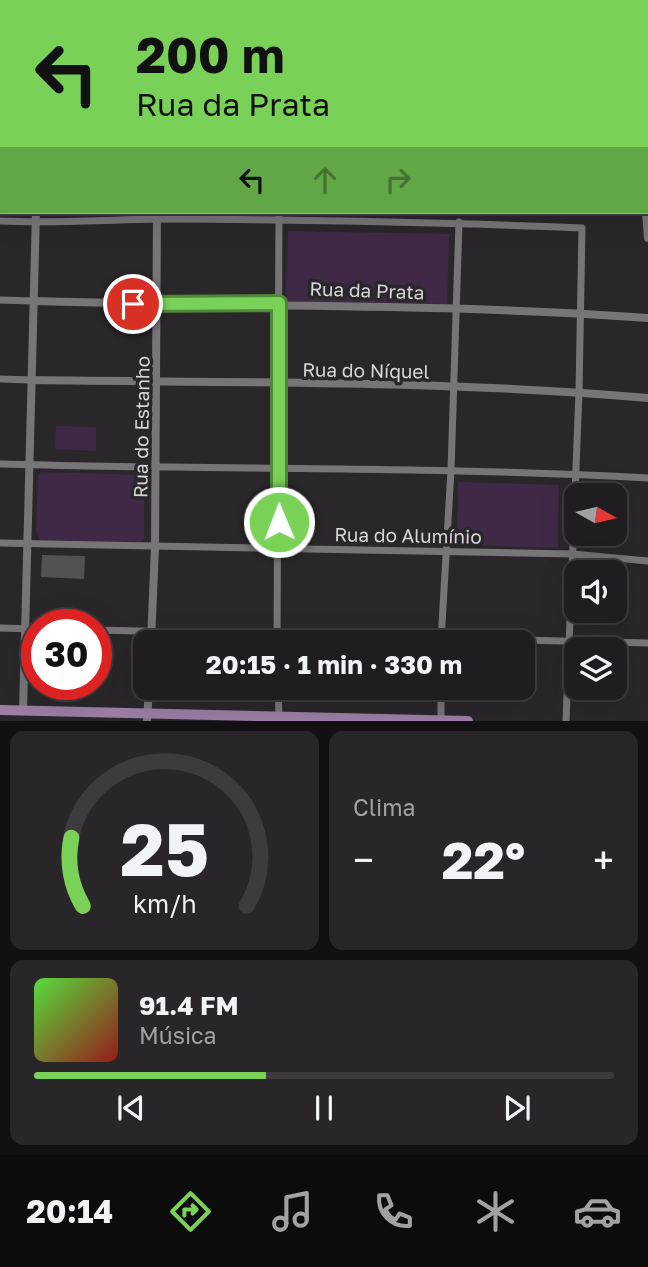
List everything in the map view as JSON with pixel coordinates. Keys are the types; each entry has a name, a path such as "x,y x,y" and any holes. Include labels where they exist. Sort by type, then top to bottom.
{"main road":[{"path":"0,710 148,718 468,721"}],"street":[{"path":"25,609 36,214"},
{"path":"646,214 648,238"},
{"path":"0,222 35,223 157,215 279,216 582,228 579,392 569,637"},
{"name":"Rua do Estanho","path":"151,630 155,547 157,215"},
{"path":"277,630 279,216"},
{"path":"442,630 455,387 459,222"},
{"name":"Rua da Prata","path":"0,300 158,304 279,303 579,313 648,318"},
{"name":"Rua do Níquel","path":"0,379 455,387 648,398"},
{"path":"0,464 156,469 451,470 648,478"},
{"name":"Rua do Alumínio","path":"0,543 573,554 648,561"},
{"path":"0,628 21,629"},
{"path":"112,631 133,631"},
{"path":"535,640 564,640"},
{"path":"627,642 648,643"},
{"path":"23,700 23,711"},
{"path":"148,718 149,700"},
{"path":"281,700 286,719"},
{"path":"441,700 441,721"},
{"path":"566,721 567,700"}],"shaded area":[{"path":"288,231 449,234 447,304 286,301"},
{"path":"56,426 96,427 96,451 55,449"},
{"path":"41,472 141,475 144,482 144,538 140,542 40,540 36,530 38,476"},
{"path":"458,482 559,485 558,548 457,545"}],"building":[{"path":"42,555 85,556 84,579 41,577"}],"route":[{"path":"133,304 279,303 279,522"}]}
